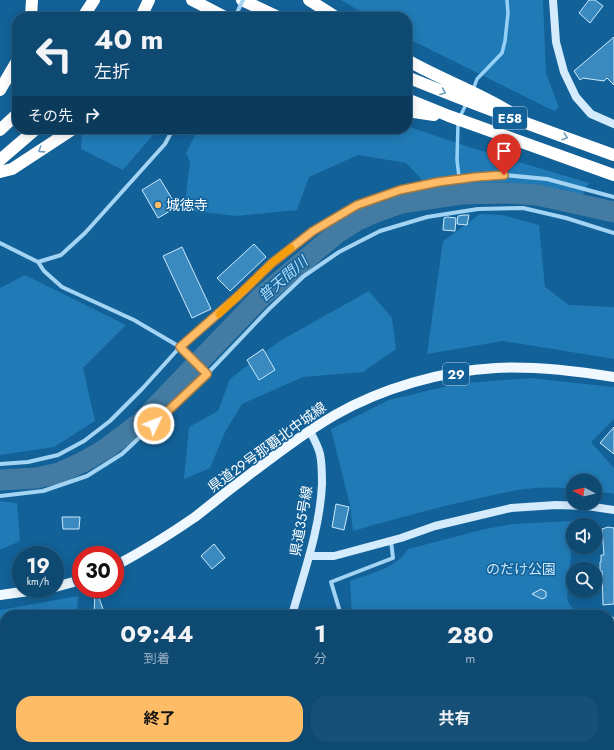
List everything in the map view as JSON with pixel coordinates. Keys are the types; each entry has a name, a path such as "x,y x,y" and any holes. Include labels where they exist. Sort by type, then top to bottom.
{"highway":[{"path":"31,12 32,0"},
{"path":"86,12 94,0"},
{"path":"144,12 149,0"},
{"path":"192,0 215,12"},
{"path":"242,0 267,12"},
{"path":"309,0 328,12"},
{"path":"412,63 430,73 487,98 534,127"},
{"path":"0,90 12,70"},
{"name":"E58","path":"412,79 534,127 614,155"},
{"name":"E58","path":"412,101 449,116 612,174"},
{"path":"412,111 449,116"},
{"path":"0,130 12,119"},
{"path":"0,160 30,134"},
{"path":"0,172 12,169 65,134"}],"main road":[{"name":"県道29号那覇北中城線","path":"124,561 195,517 275,456 335,415 361,401 398,387 439,376 483,370 514,368 565,371 614,377"},
{"path":"0,595 12,593"}],"street":[{"path":"236,12 242,0"},
{"path":"553,0 556,42 564,72 576,96 591,114 614,124"},
{"path":"38,262 61,256 85,233 164,144 170,134"},
{"path":"0,464 28,462 58,455 84,441 110,421 181,347 272,263 313,231 357,205 400,190 452,180 504,175 547,179 614,197"},
{"path":"0,496 43,491 87,476 122,454 206,374 269,309 304,276 339,252 380,231 427,217 478,209 523,208 566,218 614,233"},
{"path":"0,243 38,262 44,271 62,287 134,320 181,347 206,374"},
{"name":"県道35号線","path":"293,610 309,556 321,501 322,477 320,455 310,431"},
{"path":"309,556 334,556 391,541 435,526 511,508 556,505 587,506 614,510"},
{"path":"339,610 331,582 393,558 391,541"}],"green space":[{"path":"341,0 543,0 546,73 559,108 554,111 412,40 412,12 361,12"},
{"path":"412,128 466,146 589,183 582,196 507,182 431,189 406,163 358,155 309,177 297,210 237,216 184,210 190,162 186,153 196,134 412,134"},
{"path":"82,134 154,134 123,170 81,149"},
{"path":"480,214 502,215 539,225 545,287 569,305 614,307 614,359 503,341 427,354 443,241"},
{"path":"25,275 126,325 83,368 95,421 54,447 0,455 0,288"},
{"path":"369,291 392,318 396,349 363,372 303,377 242,404 225,432 210,468 184,479 189,427 218,411 230,379 278,342"},
{"path":"530,378 614,387 614,419 591,442 614,468 614,494 602,492 602,474 566,474 566,488 537,488 504,493 432,509 353,531 350,505 331,429 389,400 456,384"},
{"path":"0,501 17,503 20,541 0,550"},
{"name":"のだけ公園","path":"566,521 566,554 571,554 571,556 570,562 566,562 566,598 574,609 579,610 352,610 350,581 375,573 390,566 403,556 408,549 485,529 513,524"},
{"path":"72,597 78,598 77,610 0,610"}],"building":[{"path":"589,0 595,0 603,6 590,23 579,13"},
{"path":"614,37 614,85 607,78 604,81 583,78 580,80 574,71"},
{"path":"160,179 177,207 158,218 142,190"},
{"path":"469,215 467,225 457,224 458,216"},
{"path":"444,218 456,218 455,231 443,230"},
{"path":"254,244 266,257 230,291 217,278"},
{"path":"182,247 211,309 192,318 163,256"},
{"path":"263,349 275,370 259,380 247,360"},
{"path":"614,427 614,454 600,443"},
{"path":"336,504 349,507 344,530 332,527"},
{"path":"62,517 80,517 79,529 63,529"},
{"path":"608,527 614,528 614,604 603,605 601,555 604,555 602,529"},
{"path":"214,544 225,558 212,569 201,556"},
{"path":"541,589 546,592 546,597 542,599 532,594"},
{"path":"95,598 99,598 103,610 94,610"}],"waterway":[{"path":"473,90 477,79 502,53 508,13 507,0"},
{"path":"460,117 467,102"},
{"path":"458,123 457,160 461,194"},
{"name":"普天間川","path":"0,480 36,478 59,473 104,450 140,423 261,297 337,233 356,221 376,212 401,203 461,194 507,193 537,195 614,212"}],"slow traffic":[{"path":"219,314 272,263 291,248"}],"place":[{"name":"城徳寺","path":"158,205"}],"route":[{"path":"154,424 207,374 180,347 238,296 272,263 313,231 357,205 400,190 438,182 504,175"}]}
